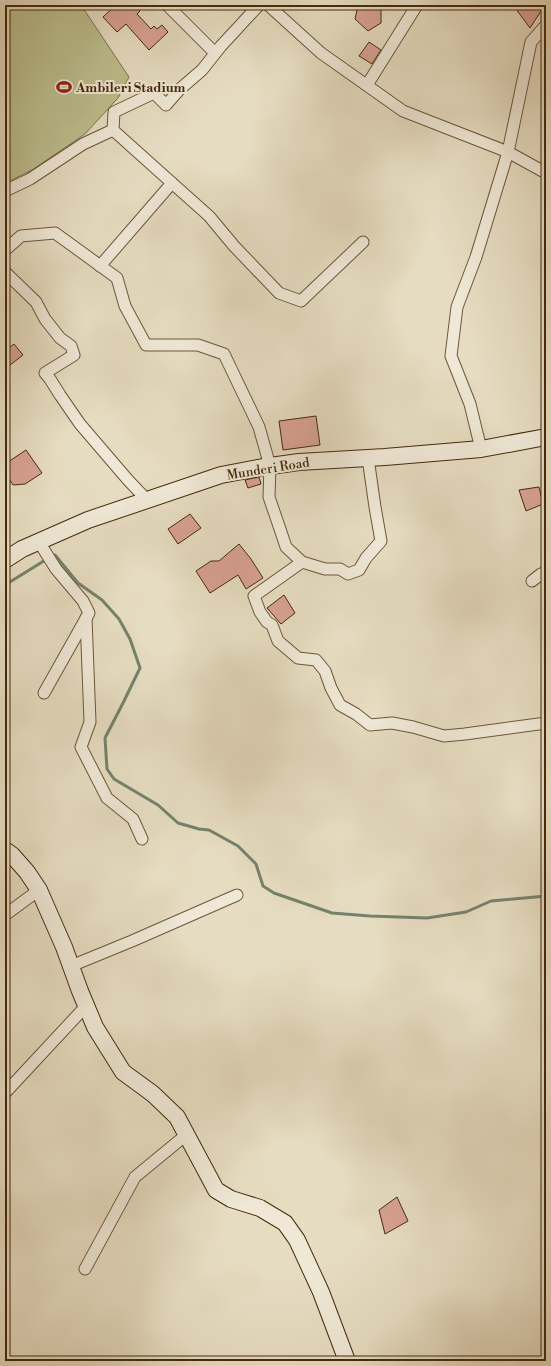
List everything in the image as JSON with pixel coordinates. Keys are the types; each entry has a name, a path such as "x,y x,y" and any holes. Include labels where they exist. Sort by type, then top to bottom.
{"main road":[{"name":"Munderi Road","path":"5,560 22,549 42,547 88,520 221,475 299,462 368,458 481,448 546,437"},
{"path":"5,850 12,855 27,872 39,890 95,1027 123,1072 153,1094 177,1117 216,1190 231,1199 260,1208 285,1223 297,1240 321,1292 347,1361"}],"street":[{"path":"167,5 215,53"},
{"path":"113,130 114,112 154,93 166,105 180,89 202,70 215,53 259,5"},
{"path":"268,5 321,53 403,111 508,152 546,173"},
{"path":"367,85 417,5"},
{"path":"481,448 470,404 451,356 457,307 476,257 508,152 531,42 546,25"},
{"path":"113,130 209,216 234,246 279,293 301,301 363,242"},
{"path":"5,191 30,179 84,144 113,130"},
{"path":"100,266 172,182"},
{"path":"5,250 21,236 56,233 117,278 125,306 146,345 198,345 224,354 259,428 270,466 269,497 286,547 302,562 325,569 340,569 348,574 359,570 366,558 381,541 374,507 368,458"},
{"path":"5,272 36,302 45,319 56,333 71,346 74,355 45,373 80,424 147,500"},
{"path":"42,547 53,564 83,601 89,613 44,693"},
{"path":"302,562 254,596 256,602 263,617 272,625 278,641 298,658 316,660 324,671 340,705 356,714 370,725 392,723 414,727 444,736 546,723"},
{"path":"532,582 541,574 546,572"},
{"path":"86,618 90,722 81,747 107,798 132,819 142,839"},
{"path":"5,915 39,890"},
{"path":"71,966 237,895"},
{"path":"5,1093 86,1006"},
{"path":"85,1269 135,1177 186,1134"}],"green space":[{"name":"Ambileri Stadium","path":"5,5 81,5 129,77 118,98 85,134 32,170 5,183"}],"building":[{"path":"116,5 134,5 140,11 137,14 151,29 154,26 157,29 162,25 168,32 149,50 126,24 117,32 103,17"},
{"path":"361,5 377,5 381,9 381,23 368,31 355,19 357,10"},
{"path":"513,5 545,5 530,28"},
{"path":"369,42 381,50 372,64 359,56"},
{"path":"14,344 23,355 5,369 5,351"},
{"path":"316,416 320,445 283,450 279,421"},
{"path":"26,450 42,473 25,484 13,485 5,473 5,464"},
{"path":"259,477 261,484 248,488 245,480"},
{"path":"539,487 543,504 526,511 519,490"},
{"path":"190,514 201,528 178,544 168,529"},
{"path":"239,544 263,578 246,589 238,575 210,593 196,571 211,561 219,561"},
{"path":"284,595 295,613 281,624 267,608"},
{"path":"397,1197 408,1221 385,1234 379,1210"}],"waterway":[{"path":"52,557 55,555 78,583 102,600 119,619 130,639 140,668 105,738 107,769 114,779 158,805 178,823 199,829 209,830 238,846 256,864 263,886 274,893 332,913 370,916 427,918 466,912 491,901 546,896"},
{"path":"5,585 47,559"}],"place":[{"name":"Ambileri Stadium","path":"64,87"}]}
